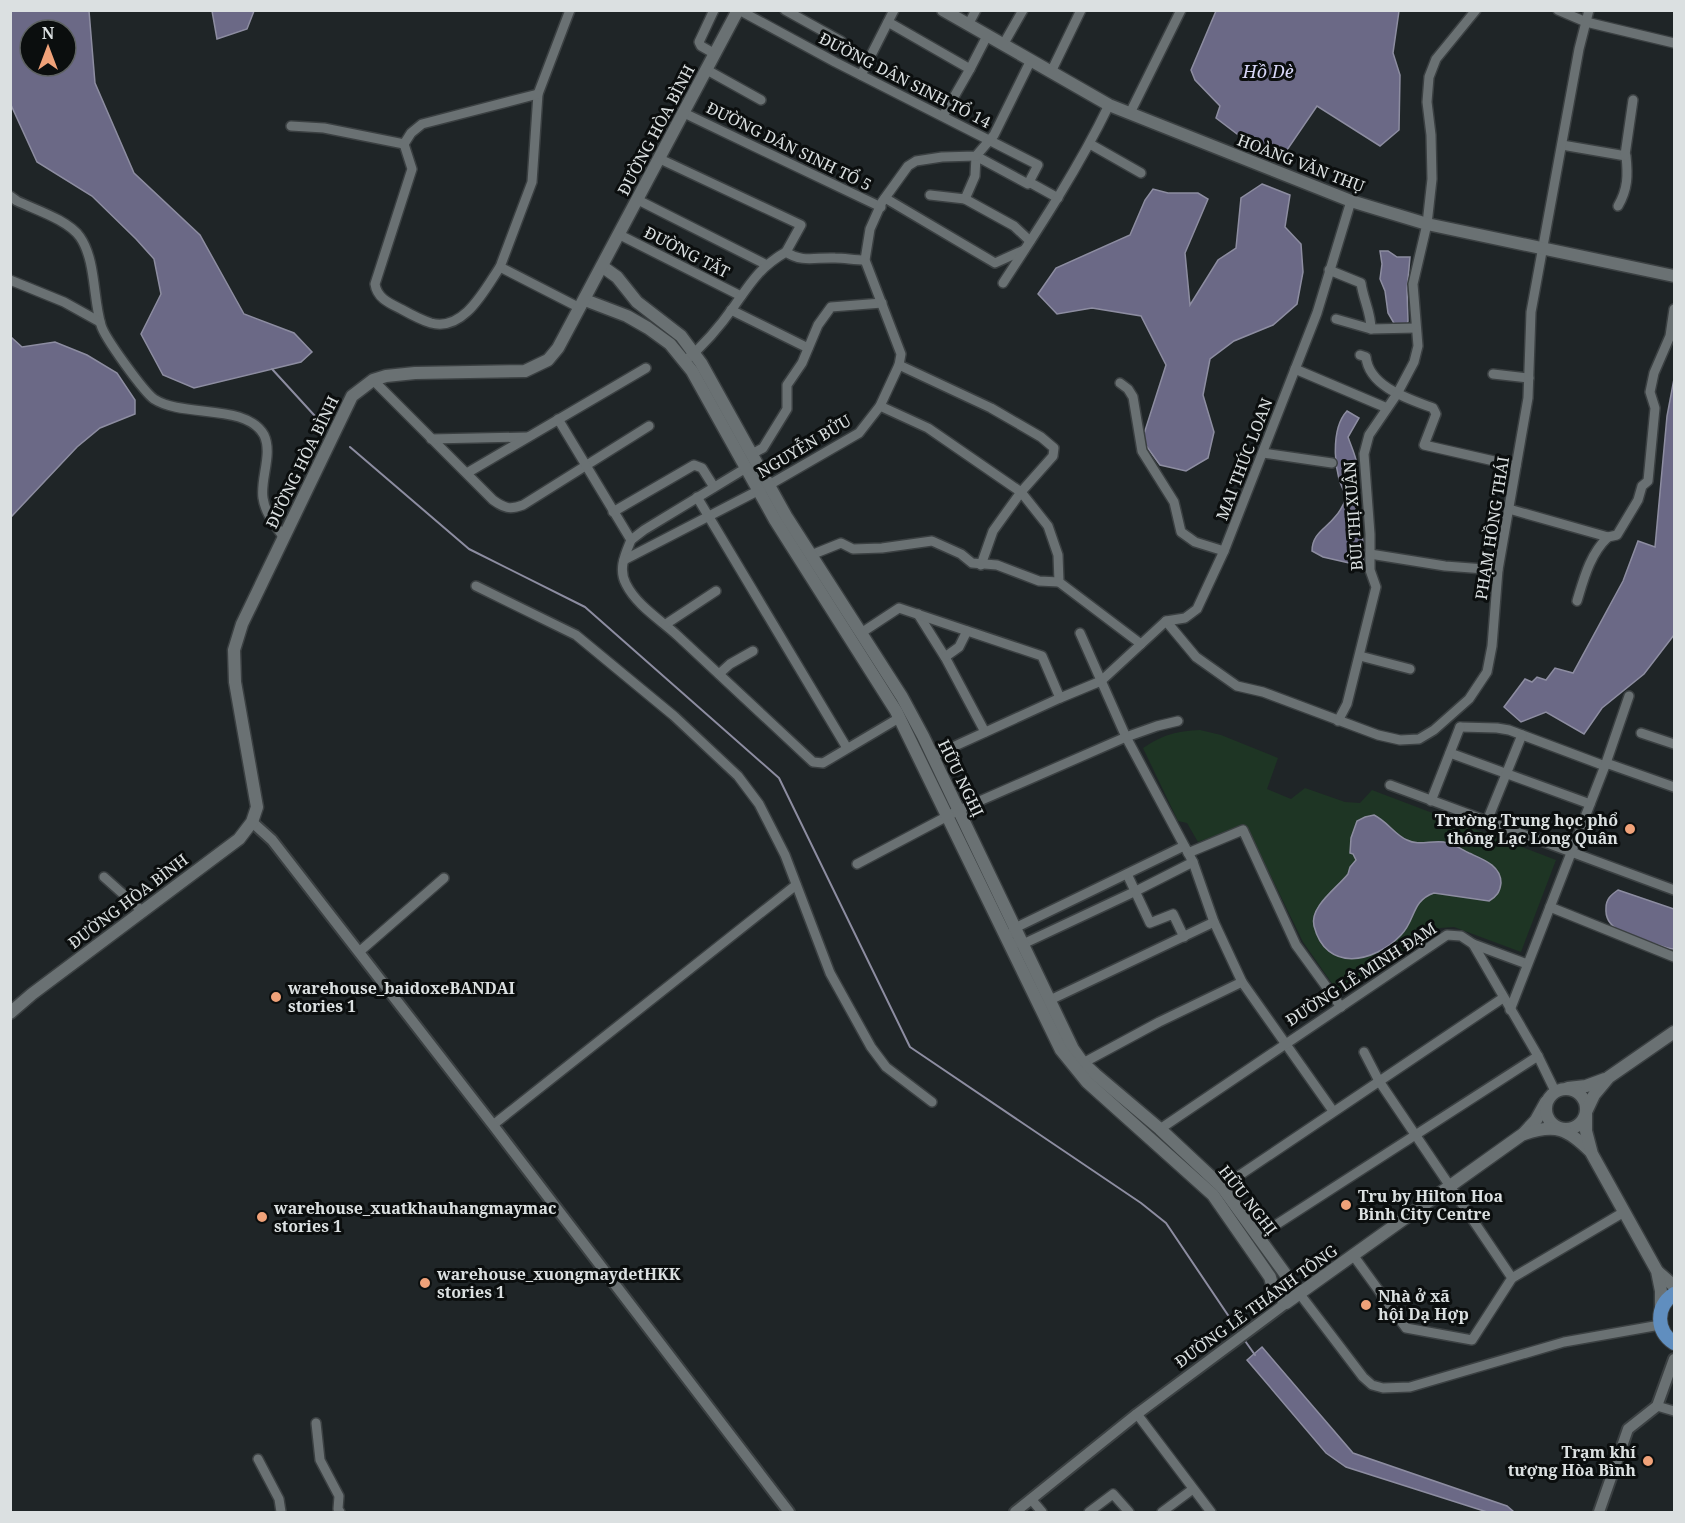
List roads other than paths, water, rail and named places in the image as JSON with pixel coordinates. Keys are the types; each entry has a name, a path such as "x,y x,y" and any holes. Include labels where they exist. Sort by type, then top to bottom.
{"main road":[{"name":"ĐƯỜNG HÒA BÌNH","path":"10,1013 32,994 239,839 252,822 257,807 235,682 234,650 242,624 352,396 373,380 386,376 415,373 525,371 548,360 558,348 583,304 739,10"},
{"name":"HOÀNG VĂN THỤ","path":"943,10 1109,105 1351,201 1427,224 1541,249 1674,273"},
{"name":"HỮU NGHỊ","path":"603,267 617,277 637,302 681,336 689,357 746,468 786,516 902,697 933,756 953,813 1008,939 1061,1050 1087,1082 1222,1187 1299,1293"},
{"name":"HỮU NGHỊ","path":"583,304 627,316 701,363 752,454 764,488 953,813 1015,928 1073,1049 1083,1063 1160,1129 1186,1161 1213,1195 1270,1277 1281,1307"},
{"path":"912,743 923,736"},
{"path":"1592,1154 1577,1138 1549,1121 1545,1108 1546,1102 1555,1091 1586,1086 1609,1077 1674,1032"},
{"path":"1560,1128 1567,1129 1580,1124 1594,1095 1609,1077"},
{"path":"1568,1088 1580,1094 1586,1105 1586,1131 1592,1154 1657,1271 1661,1291 1661,1318 1667,1338 1674,1343"},
{"name":"ĐƯỜNG LÊ THÁNH TÔNG","path":"1281,1307 1523,1134 1536,1120 1546,1102"},
{"name":"ĐƯỜNG LÊ THÁNH TÔNG","path":"1523,1134 1541,1128 1560,1128"},
{"path":"1657,1271 1674,1286"},
{"path":"1661,1318 1666,1301 1674,1294"}],"street":[{"path":"404,144 412,169 375,284 379,296 395,307 433,323 448,323 465,314 500,267 532,182 538,94 570,10"},
{"path":"714,10 699,42 701,46 715,54"},
{"name":"ĐƯỜNG DÂN SINH TỔ 14","path":"739,10 1038,165 1029,183"},
{"path":"785,10 841,41"},
{"path":"861,75 894,10"},
{"path":"968,25 976,10"},
{"path":"1003,45 1023,10"},
{"path":"1050,72 1081,10"},
{"name":"BÙI THỊ XUÂN","path":"1338,721 1347,704 1376,587 1370,570 1364,453 1369,435 1397,394 1414,362 1418,346 1413,284 1427,224 1432,178 1431,135 1426,102 1429,77 1436,58 1476,10"},
{"path":"1558,10 1586,22 1674,43"},
{"name":"PHẠM HỒNG THÁI","path":"1166,621 1196,657 1237,686 1272,695 1378,735 1400,740 1419,739 1452,715 1469,699 1487,672 1492,646 1498,570 1528,398 1531,312 1541,249 1589,10"},
{"path":"1130,113 1180,11"},
{"path":"888,22 970,69"},
{"path":"943,116 987,36"},
{"path":"965,199 975,176 976,156 994,135 1031,60"},
{"path":"706,70 761,100"},
{"path":"404,144 411,133 422,124 538,94"},
{"path":"1618,206 1626,194 1628,177 1626,155 1633,100"},
{"path":"1003,283 1058,198 1090,144 1109,105"},
{"name":"ĐƯỜNG DÂN SINH TỔ 5","path":"684,112 883,202 995,263 1028,245"},
{"path":"291,126 324,128 404,144"},
{"path":"1090,144 1141,173"},
{"path":"1562,145 1626,155"},
{"path":"981,565 993,531 1055,451 1053,446 991,408 899,365 900,348 865,260 870,229 883,202 908,166 916,161 942,157 976,156 1058,198"},
{"path":"660,159 801,225 786,252 767,265 750,282 731,310 689,357"},
{"path":"930,195 965,199 1014,226 1028,245"},
{"path":"10,196 69,225 81,237 92,276 101,327 145,392 172,407 242,417 256,426 264,436 267,448 262,496 265,509 284,538"},
{"path":"638,200 767,265"},
{"name":"MAI THÚC LOAN","path":"1101,681 1166,621 1185,618 1197,609 1224,551 1317,313 1351,201"},
{"name":"ĐƯỜNG TẮT","path":"620,235 741,296"},
{"path":"786,252 794,257 813,260 834,258 865,260"},
{"path":"500,267 583,304"},
{"path":"1329,270 1361,283 1371,319 1371,329"},
{"path":"10,280 64,302 100,322"},
{"path":"752,454 764,448 787,409 787,385 802,363 818,325 831,307 882,303"},
{"path":"1509,509 1608,537 1617,535 1638,500 1642,486 1648,481 1655,408 1650,392 1654,374 1670,336 1674,309"},
{"path":"731,310 808,348"},
{"path":"1336,320 1371,329 1416,328"},
{"path":"1360,355 1366,357 1367,367 1376,377 1397,394 1433,408 1436,414 1424,445 1516,466"},
{"name":"NGUYỄN BỬU","path":"624,560 764,488 859,433 880,406 899,365"},
{"path":"467,473 646,368"},
{"path":"1295,369 1388,408"},
{"path":"1493,375 1529,378"},
{"path":"373,380 500,505 514,508 523,505 649,426"},
{"path":"1119,383 1128,388 1133,397 1142,451 1174,502 1181,532 1195,542 1224,551"},
{"path":"880,406 928,428 1021,492 1048,526 1058,555 1059,582"},
{"path":"558,419 631,540"},
{"path":"431,439 528,437"},
{"path":"1263,453 1332,463"},
{"path":"613,512 694,465 702,468 714,487"},
{"path":"746,468 631,540 622,571 626,583 637,600 666,624 813,762 823,763 899,718"},
{"path":"697,497 847,748"},
{"path":"1577,601 1593,557 1608,537"},
{"path":"811,555 841,543 853,549 882,548 932,541 962,554 972,563 997,565 1039,581 1059,582 1141,644"},
{"path":"1370,554 1445,566 1498,570"},
{"path":"476,586 576,635 687,729 738,776 755,797 785,855 830,973 871,1047 886,1067 932,1102"},
{"path":"666,624 716,591"},
{"path":"861,633 899,608 918,614 1042,656 1060,698"},
{"path":"918,614 945,657 985,732"},
{"path":"945,657 959,647 967,631"},
{"path":"1080,633 1126,737 1188,854 1214,922 1242,982 1333,1111"},
{"path":"719,674 730,664 753,651"},
{"path":"1360,656 1410,669"},
{"path":"933,756 1101,681"},
{"path":"1510,1010 1605,765 1629,696"},
{"path":"1452,715 1460,727"},
{"path":"857,864 953,813 1126,737 1178,721"},
{"path":"1460,727 1497,728 1522,735 1674,787"},
{"path":"1431,801 1460,727"},
{"path":"1641,733 1674,744"},
{"path":"1487,821 1522,735"},
{"path":"1450,753 1590,804"},
{"path":"1390,785 1674,890"},
{"path":"252,822 272,840 789,1512"},
{"path":"1188,854 1136,891 1023,944 1008,939 1015,928 1126,874 1188,854 1244,830 1296,945 1341,1007"},
{"path":"1126,874 1150,923 1173,914 1184,937"},
{"path":"104,877 142,911"},
{"path":"359,952 444,878"},
{"path":"493,1125 796,885"},
{"path":"1068,902 1076,919"},
{"path":"1550,907 1674,957"},
{"path":"1050,1000 1214,922"},
{"name":"ĐƯỜNG LÊ MINH ĐẠM","path":"1160,1129 1447,935 1461,936 1473,944"},
{"path":"1473,944 1527,963"},
{"path":"1473,944 1538,1056 1555,1091"},
{"path":"1083,1063 1159,1022 1242,982"},
{"path":"1222,1187 1503,998"},
{"path":"1364,1052 1379,1081 1512,1278"},
{"path":"1257,1237 1538,1056"},
{"path":"1353,1255 1406,1328 1472,1340 1512,1278 1624,1212"},
{"path":"1299,1293 1358,1371 1372,1385 1383,1388 1410,1387 1564,1342 1661,1318"},
{"name":"ĐƯỜNG LÊ THÁNH TÔNG","path":"1015,1512 1137,1414 1281,1307"},
{"path":"1599,1512 1628,1429 1657,1406 1674,1359"},
{"path":"1657,1406 1674,1411"},
{"path":"1137,1414 1211,1512"},
{"path":"316,1423 320,1460 339,1496 338,1509 340,1512"},
{"path":"258,1459 279,1499 281,1512"},
{"path":"1162,1512 1193,1489"},
{"path":"1089,1512 1113,1494 1129,1512"},
{"path":"1031,1499 1042,1512"}],"water":[{"path":"212,10 254,11 247,29 217,39"},
{"path":"10,11 89,11 95,83 134,173 200,235 244,314 294,333 312,352 301,362 194,388 163,375 141,334 161,294 154,259 92,196 37,162 11,105"},
{"name":"Hồ Dè","path":"1216,11 1399,11 1393,53 1400,75 1399,130 1380,146 1317,106 1285,153 1253,146 1216,118 1220,106 1195,80 1191,70"},
{"path":"1262,184 1290,195 1285,227 1301,244 1303,272 1297,304 1273,325 1234,341 1210,359 1203,395 1214,432 1208,458 1186,471 1160,465 1142,440 1166,365 1141,316 1092,308 1057,314 1038,294 1056,268 1130,235 1145,200 1153,189 1168,193 1198,193 1208,199 1185,253 1190,305 1218,260 1236,248 1241,198"},
{"path":"1380,251 1388,251 1397,257 1410,257 1406,326 1395,325 1388,313 1385,291 1380,279 1382,264"},
{"path":"11,337 22,347 55,342 87,355 117,373 135,400 135,414 100,428 77,447 11,517"},
{"path":"1674,379 1674,635 1644,674 1602,708 1584,734 1546,712 1521,722 1504,707 1525,679 1532,682 1537,677 1546,680 1555,668 1573,673 1623,581 1638,541 1655,547 1667,416"},
{"path":"1347,411 1359,418 1348,437 1357,465 1357,505 1364,552 1362,566 1323,557 1312,551 1314,540 1338,513 1347,496 1339,478 1335,454 1338,429"},
{"path":"1374,815 1411,842 1447,843 1490,864 1500,877 1501,886 1498,894 1489,901 1434,893 1427,896 1417,906 1401,935 1378,952 1352,959 1340,957 1329,951 1320,941 1314,926 1316,912 1325,898 1348,874 1356,860 1350,853 1351,838 1357,821"},
{"path":"1618,890 1674,909 1674,949 1629,936 1610,923 1607,916 1607,902"},
{"path":"1262,1347 1353,1453 1507,1506 1514,1512 1487,1512 1346,1467 1326,1453 1247,1360"}],"waterway":[{"path":"272,369 325,427"},
{"path":"350,447 469,549 585,607 779,778 910,1047 1141,1203 1166,1223 1240,1333"},
{"path":"1243,1338 1255,1355"}],"place":[{"name":"Trường Trung học phổ thông Lạc Long Quân","path":"1630,829"},
{"name":"warehouse_baidoxeBANDAI stories 1","path":"276,997"},
{"name":"Tru by Hilton Hoa Binh City Centre","path":"1346,1205"},
{"name":"warehouse_xuatkhauhangmaymac stories 1","path":"262,1217"},
{"name":"warehouse_xuongmaydetHKK stories 1","path":"425,1283"},
{"name":"Nhà ở xã hội Dạ Hợp","path":"1366,1305"},
{"name":"Trạm khí tượng Hòa Bình","path":"1648,1461"}]}
